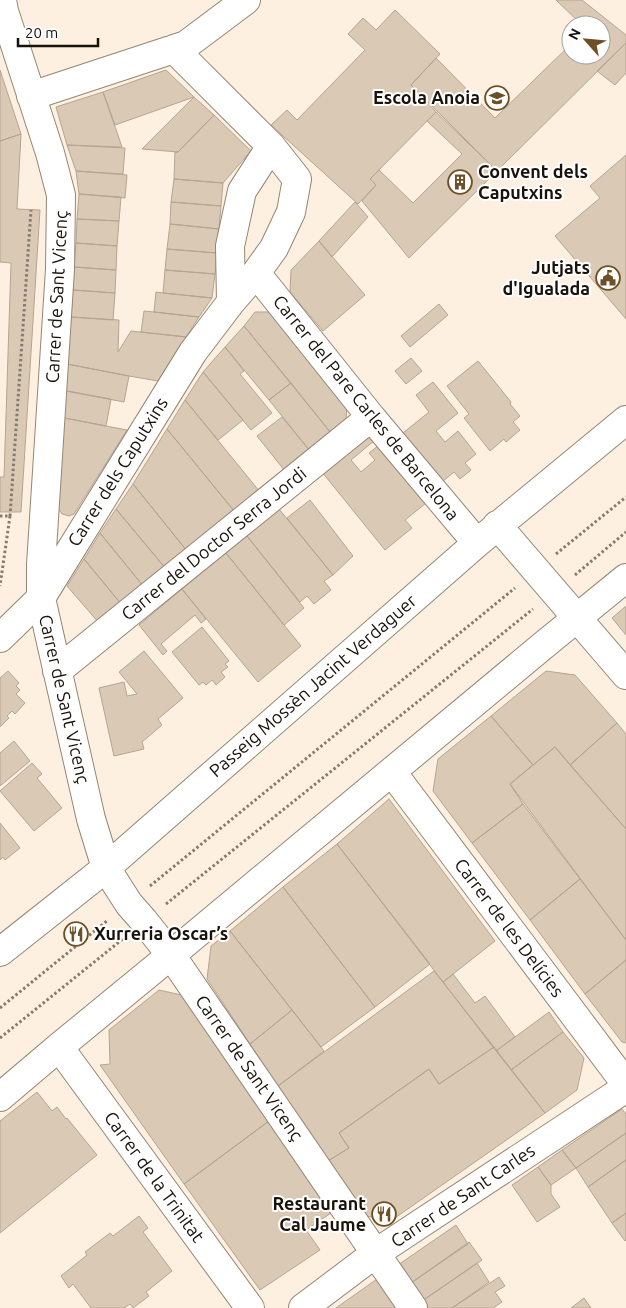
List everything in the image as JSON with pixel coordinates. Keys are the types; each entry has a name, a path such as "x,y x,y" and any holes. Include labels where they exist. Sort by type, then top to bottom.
{"street":[{"name":"Carrer de Sant Vicenç","path":"2,0 62,196 60,269 41,565 41,598 91,819 106,868 136,912 171,956 413,1308"},
{"path":"31,96 186,45 246,0"},
{"name":"Carrer dels Caputxins","path":"0,638 41,598 193,352 274,248 292,212 297,179 271,146 174,49"},
{"path":"231,302 230,246 242,192 271,146"},
{"name":"Carrer del Pare Carles de Barcelona","path":"256,273 371,417 487,534 536,571 626,675"},
{"name":"Carrer del Doctor Serra Jordi","path":"57,671 371,417"},
{"name":"Passeig Mossèn Jacint Verdaguer","path":"0,952 106,868 487,534 626,420"},
{"path":"0,1097 626,578"},
{"name":"Carrer de les Delícies","path":"392,772 626,1086"},
{"name":"Carrer de la Trinitat","path":"58,1047 250,1308"},
{"name":"Carrer de Sant Carles","path":"303,1308 376,1253 626,1086"}],"path":[{"path":"0,586 10,516 31,210"},
{"path":"0,1038 136,912 536,571 626,497"},
{"path":"0,516 10,516"},
{"path":"0,1008 136,912 555,591 626,532"}],"building":[{"path":"556,0 582,0 601,15 572,15"},
{"path":"395,10 440,54 411,85 436,112 370,179 376,185 358,204 271,125 287,110 297,120 365,50 348,34 363,18 376,30"},
{"path":"611,23 626,35 626,43 611,58"},
{"path":"626,43 626,73 615,85 597,71 603,65 611,65 611,57"},
{"path":"561,54 561,65 604,65 497,171 411,85 436,58 495,118"},
{"path":"0,70 21,134 0,141"},
{"path":"166,70 194,97 115,125 103,92"},
{"path":"103,92 122,147 67,145 56,107"},
{"path":"194,97 214,115 178,152 142,149"},
{"name":"Convent dels Caputxins","path":"436,112 497,171 409,258 362,201 376,185 370,179 379,170 413,203 462,154 427,121"},
{"path":"214,115 251,151 223,183 174,179 175,152 178,152"},
{"path":"21,134 17,209 40,210 21,512 0,512 0,477 4,477 11,263 0,262 0,141"},
{"path":"67,145 125,148 123,174 76,171"},
{"name":"Jutjats d'Igualada","path":"626,155 626,319 555,236 600,198 590,186"},
{"path":"76,171 127,175 125,198 79,194"},
{"path":"174,179 223,183 221,206 171,202"},
{"path":"79,194 121,197 119,221 77,219"},
{"path":"171,202 221,206 219,229 170,224"},
{"path":"355,202 368,217 332,257 319,241"},
{"path":"77,219 119,221 117,246 76,243"},
{"path":"170,224 219,229 217,253 167,249"},
{"path":"319,241 365,295 323,331 290,292 291,270"},
{"path":"76,243 117,246 116,270 74,267"},
{"path":"167,249 217,253 215,274 165,270"},
{"path":"74,267 116,270 115,293 73,290"},
{"path":"165,270 215,274 212,298 163,293"},
{"path":"73,290 115,293 113,320 71,317"},
{"path":"156,292 212,298 199,317 154,312"},
{"path":"439,304 448,315 410,347 401,336"},
{"path":"144,311 199,317 186,337 141,332"},
{"path":"255,312 272,312 347,406 346,421 331,433 244,326"},
{"path":"71,317 119,320 118,352 131,331 186,337 158,381 129,376 67,364"},
{"path":"244,326 291,383 269,400 225,347"},
{"path":"225,347 244,371 240,374 272,413 251,430 203,372"},
{"path":"411,358 422,371 406,384 395,371"},
{"path":"478,361 520,416 513,422 520,430 506,442 504,439 490,451 464,418 469,414 447,386"},
{"path":"67,364 129,376 124,402 66,391"},
{"path":"203,372 243,420 218,440 185,400"},
{"path":"433,382 458,413 436,431 445,442 458,431 476,454 465,463 471,470 460,479 454,472 442,482 403,433 429,412 416,395"},
{"path":"291,383 331,433 310,451 269,400"},
{"path":"62,390 111,399 106,426 60,417"},
{"path":"185,400 260,492 235,512 167,429"},
{"path":"282,417 310,451 285,471 257,436"},
{"path":"64,418 127,430 74,514 69,516 62,514 58,508"},
{"path":"167,429 235,512 187,551 133,484"},
{"path":"370,433 375,440 351,460 361,472 375,460 369,453 379,445 426,503 405,520 412,528 385,550 322,472"},
{"path":"133,484 187,551 166,569 116,509"},
{"path":"310,500 353,556 333,575 287,518"},
{"path":"116,509 166,569 144,587 100,533"},
{"path":"279,509 333,575 324,581 331,590 314,604 307,596 300,602 247,536"},
{"path":"100,533 144,587 122,605 84,559"},
{"path":"247,536 304,608 284,625 226,553"},
{"path":"226,553 301,646 258,682 182,589"},
{"path":"84,559 122,605 99,623 67,586"},
{"path":"182,589 206,619 201,623 195,615 161,644 167,651 163,655 139,625"},
{"path":"626,606 626,635 612,618"},
{"path":"202,627 229,661 225,664 228,667 221,672 225,677 216,685 212,680 206,685 203,682 199,685 172,652"},
{"path":"144,651 183,698 158,719 162,725 142,742 144,749 114,756 99,688 124,682 127,696 137,694 119,672"},
{"path":"8,671 19,683 16,686 20,690 16,694 25,703 15,714 12,711 7,716 9,718 0,727 0,678"},
{"path":"546,671 575,675 617,723 570,765 555,747 533,765 491,716"},
{"path":"491,716 533,765 510,784 523,804 472,843 433,791 438,759"},
{"path":"617,723 626,734 626,829 570,765"},
{"path":"14,741 30,761 0,786 0,753"},
{"path":"555,747 626,829 626,940 510,784"},
{"path":"32,763 42,774 37,778 62,808 34,831 0,791"},
{"path":"389,799 495,941 443,982 337,844"},
{"path":"523,804 580,879 530,920 472,843"},
{"path":"0,823 20,848 5,860 3,857 0,860"},
{"path":"337,844 430,964 375,1007 283,887"},
{"path":"580,879 626,940 626,960 585,994 530,920"},
{"path":"283,887 375,1007 321,1047 230,931"},
{"path":"230,931 292,1010 250,1044 207,979 211,946"},
{"path":"626,960 626,1043 622,1042 585,994"},
{"path":"434,971 494,1047 439,1084 429,1069 339,1133 349,1148 328,1161 278,1086"},
{"path":"453,974 475,1003 485,996 515,1037 496,1051 443,982"},
{"path":"159,990 186,996 269,1121 184,1184 100,1065 110,1064 109,1030"},
{"path":"292,1010 324,1051 278,1086 250,1044"},
{"path":"549,1012 563,1032 511,1070 496,1051"},
{"path":"563,1032 584,1058 577,1090 545,1113 511,1070"},
{"path":"494,1047 545,1113 392,1220 365,1216 328,1161 349,1148 339,1133 429,1069 439,1084"},
{"path":"37,1092 52,1111 57,1107 97,1155 0,1233 0,1121"},
{"path":"622,1109 626,1114 626,1133 576,1168 562,1150"},
{"path":"269,1121 331,1213 306,1230 320,1250 260,1290 184,1184"},
{"path":"626,1133 626,1160 588,1187 576,1168"},
{"path":"562,1150 576,1168 551,1185 538,1167"},
{"path":"626,1160 626,1213 612,1223 588,1187"},
{"path":"538,1167 551,1185 551,1194 560,1207 537,1222 512,1185"},
{"path":"626,1213 626,1240 625,1241 612,1223"},
{"path":"139,1216 148,1228 143,1232 172,1271 146,1292 149,1296 133,1308 130,1304 124,1308 91,1308 73,1284 69,1288 61,1276 87,1255 85,1252 110,1233 113,1236"},
{"path":"456,1225 468,1244 411,1283 398,1265"},
{"path":"469,1242 482,1260 422,1301 411,1283"},
{"path":"477,1263 489,1282 452,1308 427,1308 422,1301"},
{"path":"499,1277 505,1286 495,1292 502,1302 493,1308 452,1308"},
{"path":"377,1279 397,1308 336,1308"},
{"path":"584,1298 591,1308 571,1308"}],"place":[{"name":"Escola Anoia","path":"497,98"},
{"name":"Convent dels Caputxins","path":"460,182"},
{"name":"Jutjats d'Igualada","path":"608,278"},
{"name":"Xurreria Oscar’s","path":"76,934"},
{"name":"Restaurant Cal Jaume","path":"384,1214"}]}
